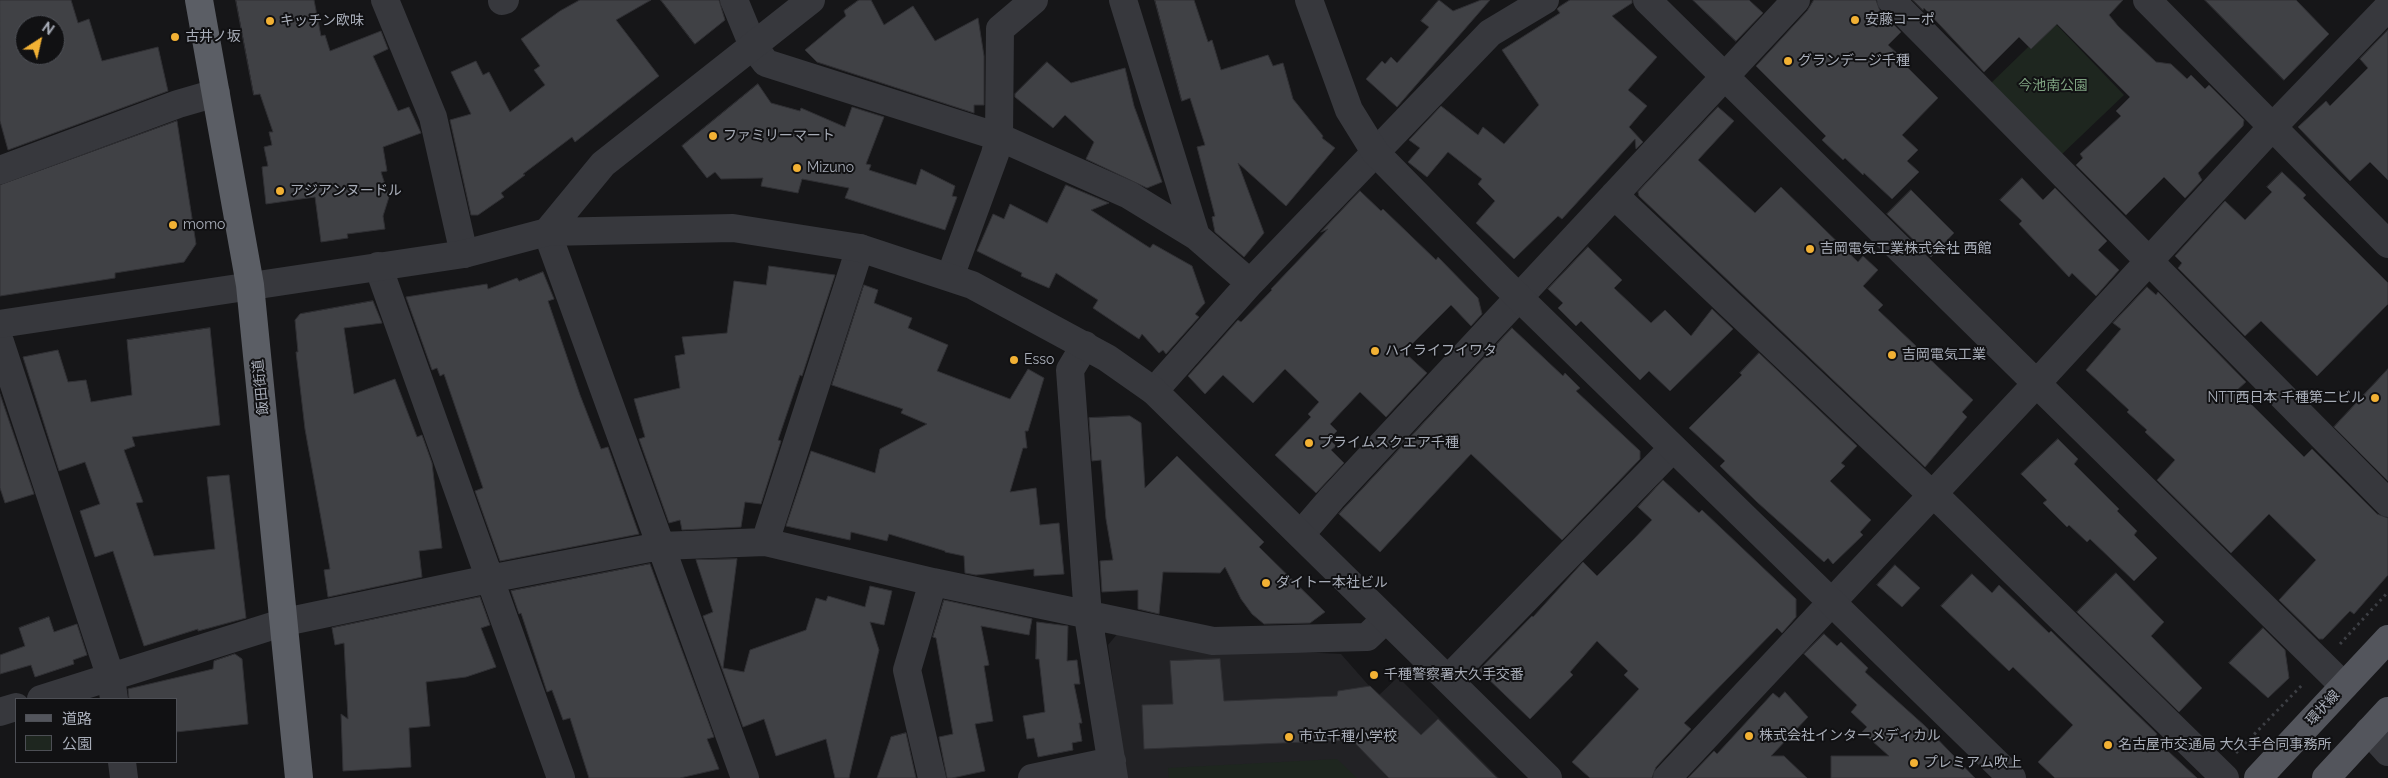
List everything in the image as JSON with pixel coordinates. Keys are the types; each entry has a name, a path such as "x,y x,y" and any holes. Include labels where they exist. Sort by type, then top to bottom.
{"highway":[{"name":"飯田街道","path":"199,0 250,285 299,778"}],"main road":[{"name":"環状線","path":"2258,778 2388,639"},
{"path":"2326,778 2388,711"}],"street":[{"path":"386,0 433,117 464,254"},
{"path":"734,0 754,46 766,62 999,137 1129,195 1196,236 1250,283"},
{"path":"547,232 603,164 811,0"},
{"path":"950,277 995,154 999,137 1000,29 1034,0"},
{"path":"1123,0 1196,236"},
{"path":"1309,0 1349,110 1375,152 1520,298 2012,778"},
{"path":"1154,391 1250,283 1490,33 1545,0"},
{"path":"1647,0 2344,686"},
{"path":"1301,534 1332,498 1796,0"},
{"path":"1891,0 2388,503"},
{"path":"2147,0 2261,113 2273,128 2388,244"},
{"path":"1667,778 2388,7"},
{"path":"0,170 178,104 216,93"},
{"path":"1614,195 1931,494 2229,767"},
{"path":"0,324 464,254 547,232 733,228 860,248 972,286 1085,345 1154,391 1548,778"},
{"path":"547,232 742,777"},
{"path":"765,542 860,248"},
{"path":"378,266 561,778"},
{"path":"0,342 113,688"},
{"path":"1032,778 1113,770 1088,616 1070,370 1085,345"},
{"path":"1448,679 1673,448"},
{"path":"48,698 113,688 285,622 489,579 660,546 765,542 1088,616 1213,640 1367,638 1386,619"},
{"path":"932,778 907,670 933,582"},
{"path":"0,712 15,707"},
{"path":"2369,731 2388,752"},
{"path":"122,763 124,778"}],"path":[{"path":"2337,647 2388,592"},
{"path":"2229,767 2309,678"}],"shaded area":[{"name":"市立千種小学校","path":"1118,633 1175,646 1341,654 1378,696 1398,677 1499,778 1126,778 1108,645"}],"green space":[{"name":"今池南公園","path":"2054,22 2124,95 2059,157 1989,85"},
{"path":"1337,759 1357,778 1169,778 1168,768"}],"building":[{"path":"0,0 71,0 78,23 89,19 102,61 158,47 168,91 8,150 0,121"},
{"path":"236,0 314,0 321,36 325,35 330,51 381,31 388,49 373,56 398,111 409,107 421,133 383,147 387,171 381,172 389,197 383,216 385,229 347,234 348,238 321,242 315,197 266,204 262,167 268,166 264,147 272,145 269,132 273,132 260,94 254,95"},
{"path":"580,0 651,0 616,20 659,76 575,142 572,137 523,174 525,175 501,193 504,197 478,215 471,215 450,120 471,114 451,72 476,61 483,75 489,72 510,112 545,85 534,70 540,66 521,39 560,11"},
{"path":"661,0 719,0 725,20 695,44"},
{"path":"859,0 871,0 884,25 913,6 935,41 978,18 984,56 984,105 974,105 974,113 817,62 805,50 846,16 844,11"},
{"path":"1155,0 1194,0 1208,42 1212,40 1221,70 1268,55 1273,66 1283,63 1293,99 1323,136 1322,138 1335,148 1286,206 1238,163 1264,233 1244,257 1215,232 1212,217 1215,216 1197,147 1205,145 1190,98 1182,101"},
{"path":"1439,0 1453,11 1481,0 1490,0 1397,107 1366,79 1382,61 1385,64 1391,57 1397,63 1429,27 1421,21"},
{"path":"1570,0 1632,0 1632,3 1612,16 1657,57 1628,90 1647,106 1629,127 1643,142 1636,149 1635,139 1562,219 1558,216 1514,259 1476,223 1495,201 1478,184 1482,179 1448,152 1427,177 1408,162 1420,148 1409,140 1441,106 1478,135 1483,127 1504,144 1539,105 1502,50 1560,13 1557,9"},
{"path":"1693,0 1749,0 1763,13 1736,41"},
{"path":"1814,0 1876,0 1880,11 1901,32 1888,45 1900,56 1898,58 1938,98 1902,135 1918,150 1907,161 1919,172 1892,199 1864,173 1863,175 1845,158 1843,160 1822,140 1826,136 1756,66 1807,11"},
{"path":"1913,0 2123,0 2109,15 2118,26 2156,62 2171,64 2187,79 2191,75 2205,89 2209,85 2244,120 2243,126 2198,173 2202,180 2185,198 2164,177 2126,215 2076,165 2083,158 2080,154 2121,116 2116,111 2130,97 2057,24 2031,49 2019,37 1984,72 1924,8 1923,10"},
{"path":"2205,0 2296,0 2329,34 2284,80"},
{"path":"2388,30 2388,180 2370,162 2350,181 2298,127 2326,101 2330,106 2368,68 2360,59"},
{"path":"1047,62 1071,83 1125,68 1134,106 1162,182 1147,188 1086,159 1094,142 1065,115 1053,128 1015,97 1015,94"},
{"path":"758,84 771,103 800,111 801,108 845,127 852,107 884,117 866,164 871,165 869,170 916,185 921,169 955,186 952,196 957,197 945,230 845,198 849,188 802,179 798,193 761,186 763,178 721,179 715,172 707,178 682,146"},
{"path":"1718,107 1734,121 1698,160 1755,213 1781,187 1858,262 1863,256 1878,270 1863,286 1883,305 1878,310 1973,400 1962,412 1967,417 1925,467 1639,196 1638,192"},
{"path":"177,121 196,244 184,262 115,273 115,278 0,296 0,185"},
{"path":"2282,172 2306,195 2303,198 2388,283 2388,304 2317,376 2261,321 2245,336 2178,268 2182,263 2175,256 2225,201 2245,220 2272,192 2267,187"},
{"path":"2022,178 2043,200 2055,188 2107,241 2098,250 2119,270 2096,296 2072,273 2069,277 2019,224 2022,221 2000,200"},
{"path":"1066,185 1109,203 1091,210 1150,248 1153,244 1192,266 1205,303 1195,314 1199,317 1166,354 1163,350 1159,353 1142,334 1139,339 1093,308 1098,300 1056,273 1049,288 1021,276 1022,273 977,251 993,214 1004,219 1010,204 1047,223"},
{"path":"1911,190 1954,233 1931,257 1887,214"},
{"path":"1360,191 1381,211 1383,209 1436,260 1438,257 1478,298 1482,314 1471,326 1451,305 1404,352 1427,373 1386,417 1360,392 1330,424 1337,431 1329,439 1336,446 1331,450 1344,463 1316,493 1275,455 1311,417 1308,414 1319,402 1285,369 1253,403 1223,375 1205,394 1188,376 1238,320 1241,322 1272,290 1328,229 1321,232"},
{"path":"1588,247 1622,280 1614,288 1651,323 1665,310 1691,336 1712,309 1733,329 1670,391 1649,371 1640,380 1581,321 1576,326 1558,308 1563,303 1548,289"},
{"path":"769,266 835,275 802,376 800,375 778,440 781,441 761,504 745,502 741,527 682,530 680,520 669,523 639,439 645,437 634,399 680,388 675,356 685,354 682,337 727,333 734,281 766,285"},
{"path":"543,272 554,299 548,301 580,395 601,449 608,447 639,534 500,561 475,491 483,488 444,374 440,376 437,368 432,370 406,297 487,284 488,289 517,278 519,281"},
{"path":"864,285 878,290 874,303 912,318 908,328 948,345 937,371 1010,399 1028,369 1044,378 1028,431 1025,431 1027,448 1023,448 1010,492 1036,488 1040,525 1059,523 1064,574 1034,576 1034,569 976,575 965,573 964,556 945,552 889,534 887,541 851,532 850,540 786,526 811,451 875,473 880,449 927,424 901,413 903,409 832,385"},
{"path":"2147,287 2156,295 2158,292 2246,382 2237,390 2304,457 2312,449 2377,514 2388,518 2388,575 2354,614 2350,611 2323,639 2319,639 2279,600 2316,560 2269,514 2231,553 2157,480 2175,460 2145,432 2147,430 2127,412 2129,410 2086,370 2121,329 2113,323"},
{"path":"373,301 382,323 344,328 354,394 395,379 417,437 422,435 432,463 442,548 419,551 422,577 328,597 324,570 330,569 305,429 296,352 298,352 295,320 300,314"},
{"path":"210,328 220,425 132,437 135,446 124,450 143,502 136,503 154,556 215,549 207,477 229,475 246,618 198,631 198,629 144,646 113,551 95,557 80,511 100,504 85,462 59,471 23,357 58,350 68,382 86,380 91,402 132,395 127,340"},
{"path":"1512,328 1563,376 1565,373 1580,388 1576,391 1640,451 1640,459 1562,540 1471,454 1380,552 1339,514"},
{"path":"1759,353 1857,446 1841,463 1845,466 1830,481 1871,520 1860,532 1863,535 1833,564 1828,558 1824,562 1757,502 1720,466 1725,461 1689,428 1742,375 1740,373"},
{"name":"NTT西日本 千種第二ビル","path":"2388,369 2388,481 2334,427"},
{"path":"0,394 34,494 5,503 0,488"},
{"path":"1130,416 1141,423 1145,488 1177,456 1264,542 1259,547 1325,612 1310,623 1264,624 1252,614 1241,599 1225,567 1220,573 1163,572 1159,614 1138,609 1138,590 1102,592 1100,561 1113,560 1106,519 1101,460 1092,461 1089,418"},
{"path":"2058,439 2078,459 2074,464 2119,509 2117,511 2137,531 2134,535 2157,558 2134,581 2090,539 2087,542 2069,525 2067,527 2043,503 2047,500 2021,474"},
{"path":"1663,480 1699,513 1702,510 1796,599 1796,617 1782,633 1777,628 1684,723 1691,729 1656,767 1652,778 1590,778 1572,762 1639,689 1624,675 1628,671 1597,641 1570,672 1573,675 1530,719 1479,670 1533,617 1583,562 1597,576 1633,540 1652,520 1638,507"},
{"path":"737,559 723,668 744,672 750,650 806,630 816,598 826,601 828,596 865,607 870,586 892,591 884,625 870,622 879,650 849,778 835,778 826,739 776,756 764,719 743,727 703,616 713,612 696,560"},
{"path":"650,564 714,737 707,739 719,769 680,778 589,778 570,718 563,720 552,690 547,692 521,613 519,614 511,591"},
{"path":"1895,565 1920,588 1902,607 1877,585"},
{"path":"2116,573 2164,622 2151,636 2202,688 2179,712 2077,612"},
{"path":"1972,574 1992,593 1999,585 2049,633 2051,631 2157,734 2154,738 2197,778 2055,778 2038,762 2073,725 2013,667 2009,671 1941,606"},
{"path":"480,597 490,625 481,628 496,667 466,677 426,682 430,726 409,728 411,767 343,771 341,714 348,719 344,643 335,645 332,628"},
{"path":"944,600 1032,619 1029,635 981,626 989,665 984,666 993,721 975,724 985,771 952,778 947,778 939,737 953,734 936,638 933,637"},
{"path":"49,617 54,632 77,624 87,655 73,660 74,664 35,677 31,665 0,674 0,655 25,646 19,628"},
{"path":"1037,622 1068,626 1067,661 1077,660 1080,684 1074,684 1082,723 1079,723 1082,741 1072,743 1073,750 1038,757 1034,738 1027,739 1023,716 1045,712 1039,659 1036,659"},
{"path":"2263,628 2285,650 2289,678 2268,698 2229,663"},
{"path":"1824,634 1837,646 1841,642 1868,668 1865,672 1925,726 1975,778 1831,778 1831,756 1889,756 1862,732 1867,727 1851,712 1857,705 1804,654"},
{"path":"235,654 242,659 248,724 178,732 178,698 129,698 128,689 213,669 214,661"},
{"path":"1220,659 1224,701 1337,696 1338,691 1370,686 1421,735 1438,719 1497,778 1389,778 1352,740 1144,749 1142,705 1173,704 1170,661"},
{"path":"1785,692 1808,717 1771,756 1784,756 1807,778 1688,778 1714,751 1717,754 1773,693 1779,698"},
{"path":"906,733 916,778 877,778 891,737"}],"place":[{"name":"安藤コーポ","path":"1855,20"},
{"name":"キッチン欧味","path":"270,21"},
{"name":"古井ノ坂","path":"175,37"},
{"name":"グランデージ千種","path":"1788,61"},
{"name":"ファミリーマート","path":"713,136"},
{"name":"Mizuno","path":"797,168"},
{"name":"アジアンヌードル","path":"280,191"},
{"name":"momo","path":"173,225"},
{"name":"吉岡電気工業株式会社 西館","path":"1810,249"},
{"name":"ハイライフイワタ","path":"1375,351"},
{"name":"吉岡電気工業","path":"1892,355"},
{"name":"Esso","path":"1014,360"},
{"name":"NTT西日本 千種第二ビル","path":"2375,398"},
{"name":"プライムスクエア千種","path":"1309,443"},
{"name":"ダイトー本社ビル","path":"1266,583"},
{"name":"千種警察署大久手交番","path":"1374,675"},
{"name":"株式会社インターメディカル","path":"1749,736"},
{"name":"市立千種小学校","path":"1289,737"},
{"name":"名古屋市交通局 大久手合同事務所","path":"2108,745"},
{"name":"プレミアム吹上","path":"1914,763"}]}
